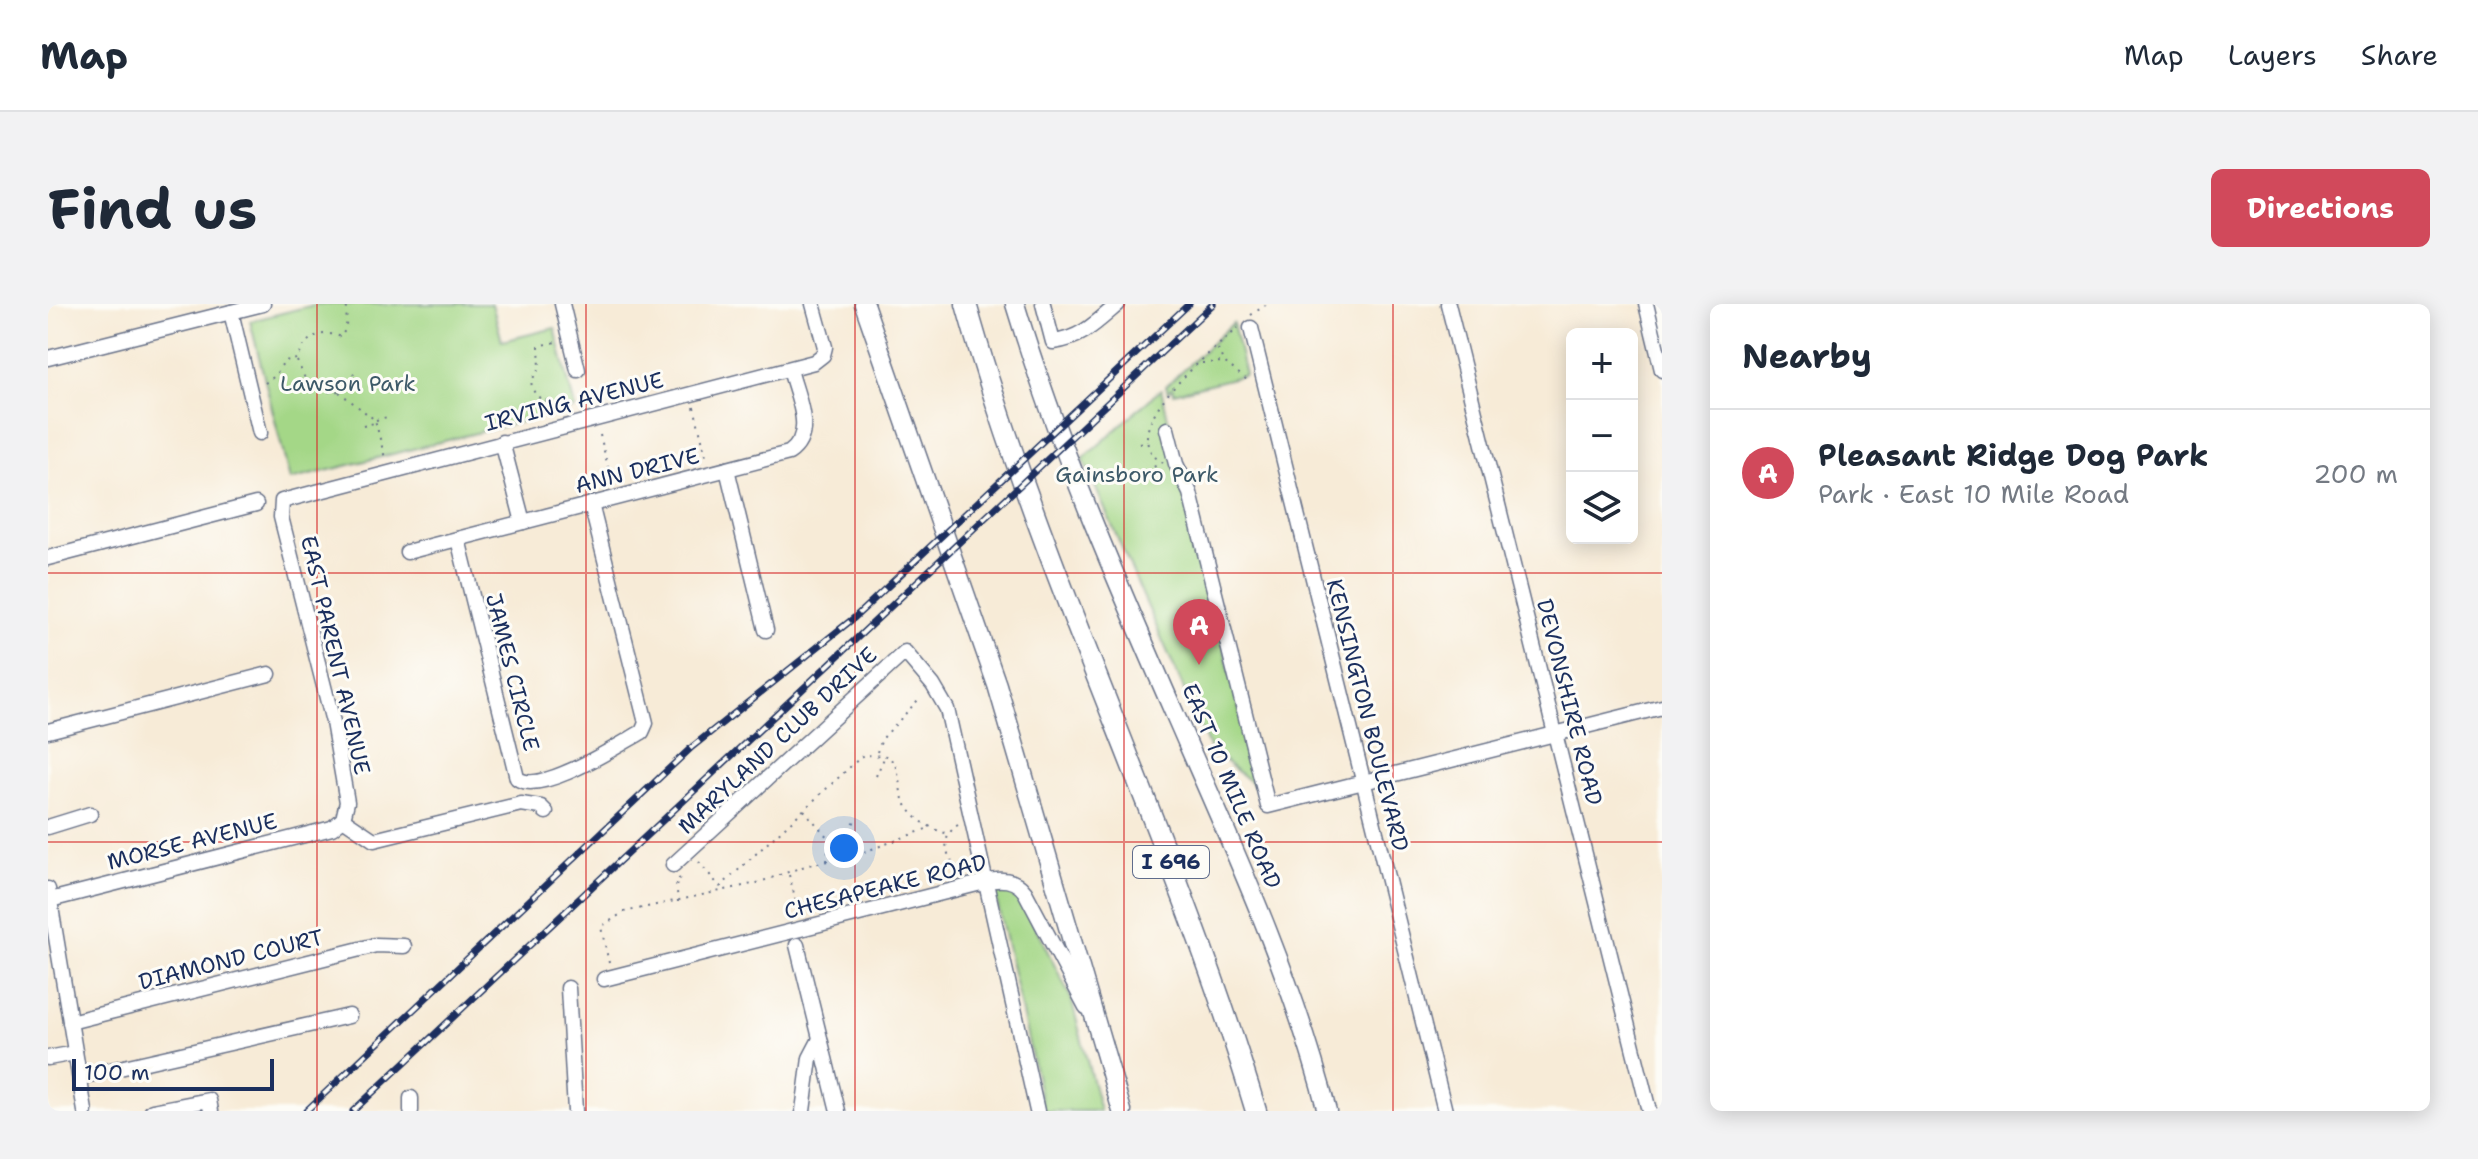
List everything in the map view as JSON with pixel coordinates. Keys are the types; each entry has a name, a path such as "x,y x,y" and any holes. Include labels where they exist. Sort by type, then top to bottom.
{"highway":[{"name":"I 696","path":"966,304 996,403 1204,952 1256,1111"}],"main road":[{"path":"864,304 997,685 1122,1111"},
{"name":"EAST 10 MILE ROAD","path":"1015,304 1049,412 1078,489 1267,929 1327,1111"}],"street":[{"path":"48,358 263,304"},
{"path":"562,304 578,370"},
{"name":"IRVING AVENUE","path":"282,501 814,362 825,352 813,304"},
{"path":"1043,304 1053,342 1071,340 1083,334 1118,304"},
{"name":"DEVONSHIRE ROAD","path":"1448,304 1649,1111"},
{"path":"1646,304 1662,370"},
{"path":"231,312 260,433"},
{"name":"KENSINGTON BOULEVARD","path":"1251,328 1445,1111"},
{"name":"ANN DRIVE","path":"407,552 789,453 800,442 803,419 790,369"},
{"path":"1167,429 1176,464 1190,493 1268,806 1662,707"},
{"path":"502,442 523,522"},
{"path":"727,469 766,630"},
{"name":"EAST PARENT AVENUE","path":"282,501 281,517 333,722 347,802 343,819"},
{"path":"48,558 256,504"},
{"name":"JAMES CIRCLE","path":"458,539 516,775 527,782 573,771 646,727 591,504"},
{"name":"MARYLAND CLUB DRIVE","path":"680,868 905,652 933,685 947,709 985,882"},
{"path":"48,731 269,674"},
{"path":"343,819 374,840 521,804 541,807 546,812"},
{"path":"48,827 90,814"},
{"name":"MORSE AVENUE","path":"49,894 332,828 343,819"},
{"name":"CHESAPEAKE ROAD","path":"604,979 1005,879 1021,886 1097,1027"},
{"path":"985,882 1037,1111"},
{"path":"49,894 85,1111"},
{"name":"DIAMOND COURT","path":"70,1022 376,945 404,946"},
{"path":"797,945 838,1111"},
{"path":"568,988 575,1111"},
{"path":"80,1077 349,1016"},
{"path":"803,1111 810,1058 820,1039"},
{"path":"48,1058 75,1053"},
{"path":"152,1111 209,1100 211,1111"}],"path":[{"path":"347,304 346,328 341,337 325,333 313,336 306,341 297,359 308,385 326,392 338,391 355,372"},
{"path":"1160,463 1149,441 1151,417 1161,399 1267,304"},
{"path":"554,415 551,402 538,398 532,392 531,381 540,368 539,346 558,341"},
{"path":"1217,348 1224,362 1247,380"},
{"path":"263,383 270,382 284,361 297,359"},
{"path":"1201,363 1224,362"},
{"path":"338,391 375,421 385,458"},
{"path":"693,406 708,464"},
{"path":"363,426 387,417"},
{"path":"599,431 614,488"},
{"path":"1139,443 1149,441"},
{"path":"1147,471 1160,463 1176,464"},
{"path":"877,753 882,739 918,700"},
{"path":"720,888 854,760 877,753 885,755 897,766 903,797 929,828 948,834"},
{"path":"876,776 885,755"},
{"path":"804,810 829,839 841,840 850,833 856,817"},
{"path":"948,834 963,824"},
{"path":"616,967 608,961 602,925 629,911 678,903 720,888 853,856 929,828"},
{"path":"948,834 948,857 964,877"},
{"path":"827,861 829,839"},
{"path":"698,861 720,888"},
{"path":"678,903 676,881 680,868"},
{"path":"788,873 802,924"}],"green space":[{"name":"Lawson Park","path":"318,304 492,304 502,341 555,328 575,408 290,480 250,321"},
{"path":"1233,323 1245,375 1174,393 1172,388 1168,392 1166,386"},
{"name":"Gainsboro Park","path":"1161,389 1258,788 1210,749 1083,459"},
{"path":"997,886 1014,889 1020,896 1071,998 1100,1111 1044,1111 994,889"}],"railway":[{"path":"306,1111 692,747 854,618 1189,304"},
{"path":"353,1111 1213,304"}],"place":[{"name":"Pleasant Ridge Dog Park","path":"1199,665"}]}
